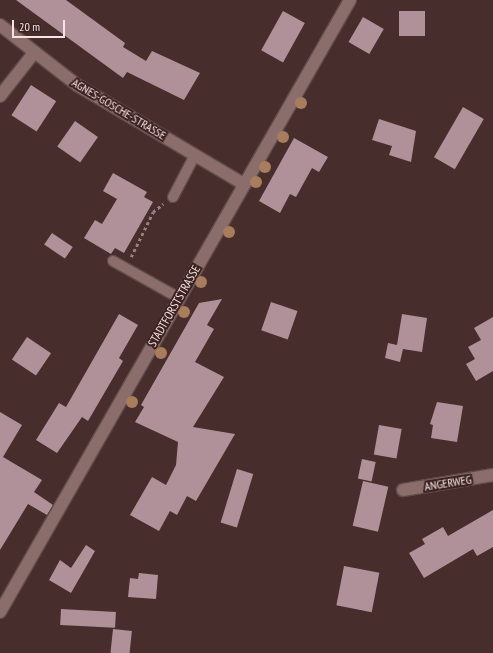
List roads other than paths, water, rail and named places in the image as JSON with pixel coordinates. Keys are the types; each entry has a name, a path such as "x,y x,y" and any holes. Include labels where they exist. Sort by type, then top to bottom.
{"main road":[{"name":"STADTFORSTSTRASSE","path":"0,612 350,0"},
{"name":"AGNES-GOSCHE-STRASSE","path":"0,25 33,54 77,85 244,184"},
{"path":"0,96 33,54"},
{"name":"ANGERWEG","path":"403,490 493,475"}],"lane":[{"path":"173,197 195,155"},
{"path":"113,261 179,298"}]}
